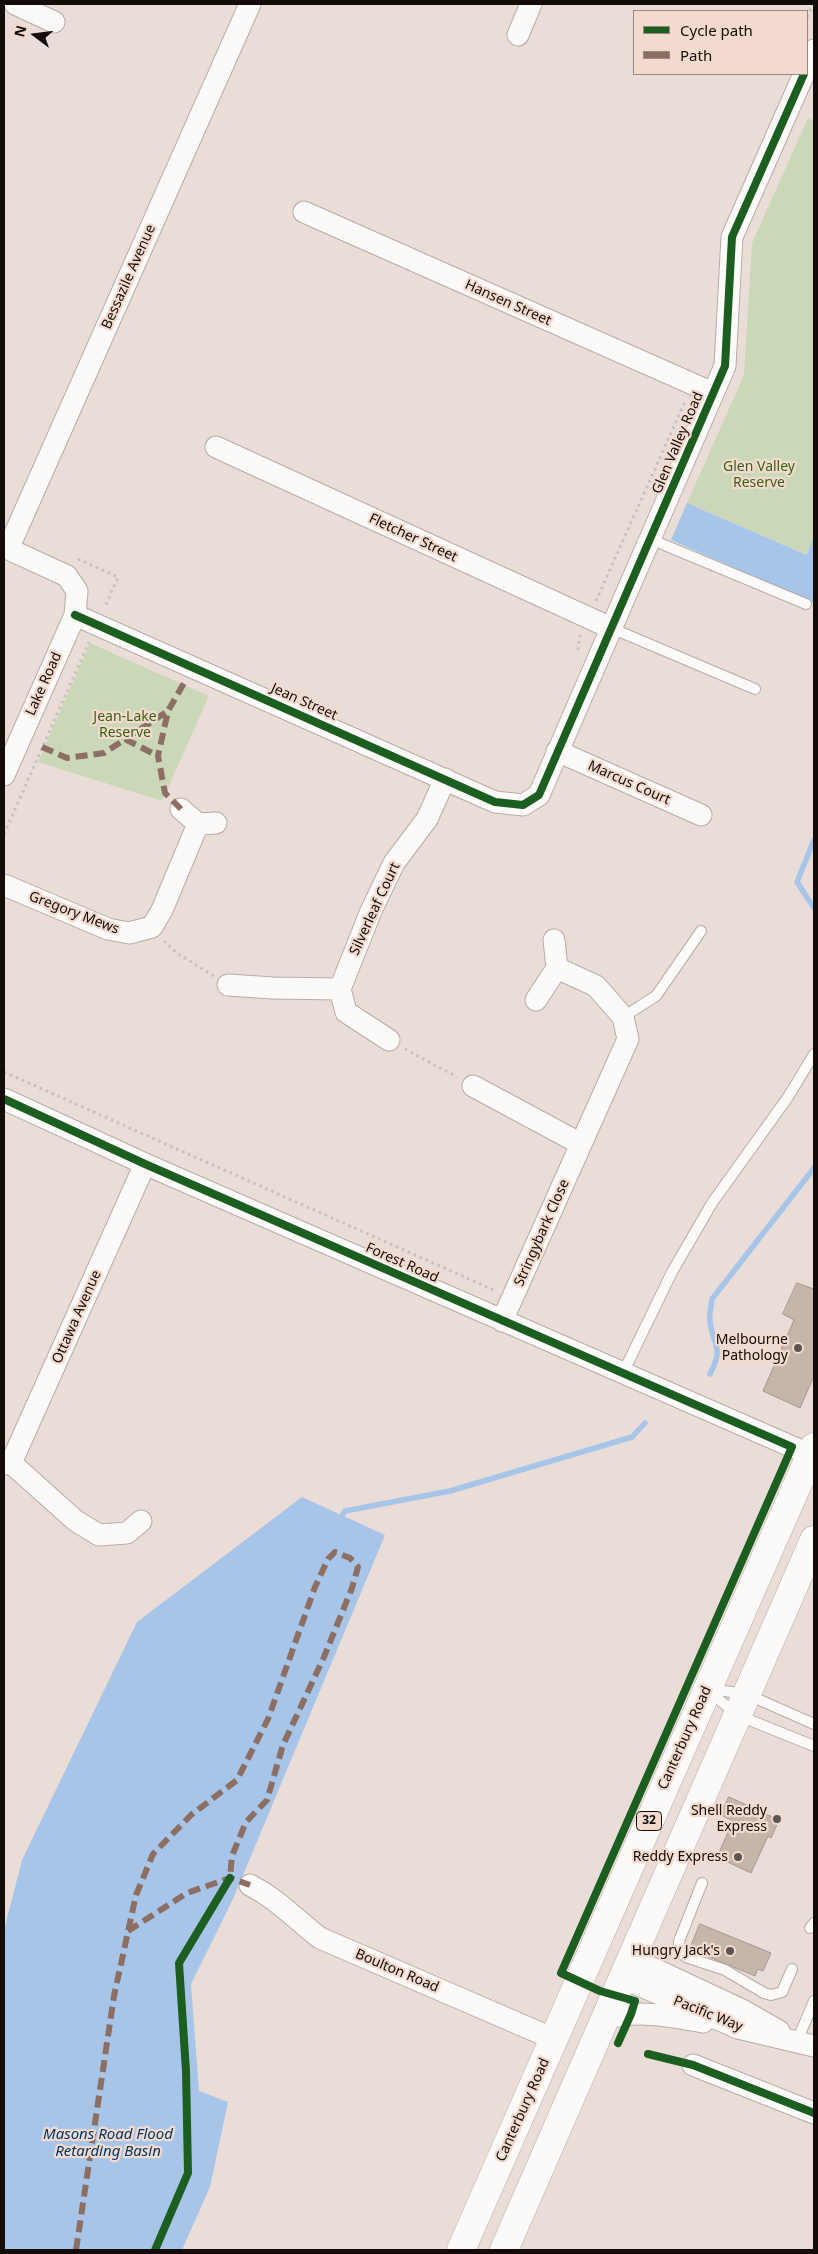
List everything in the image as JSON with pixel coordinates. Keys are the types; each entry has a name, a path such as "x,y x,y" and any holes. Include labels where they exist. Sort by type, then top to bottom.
{"main road":[{"name":"Canterbury Road","path":"461,2250 812,1451"},
{"path":"504,2250 814,1540"},
{"path":"592,1953 627,1968"}],"street":[{"path":"15,4 54,22"},
{"name":"Bessazile Avenue","path":"6,548 250,4"},
{"path":"518,35 531,4"},
{"path":"808,65 814,50"},
{"name":"Glen Valley Road","path":"523,804 539,795 725,366 732,237 804,75"},
{"name":"Hansen Street","path":"304,212 713,393"},
{"name":"Fletcher Street","path":"216,447 611,628"},
{"name":"Lake Road","path":"4,775 76,615 78,591 67,576 6,548"},
{"name":"Jean Street","path":"76,615 495,802 523,804"},
{"name":"Marcus Court","path":"558,752 701,814"},
{"name":"Silverleaf Court","path":"340,989 371,912 394,863 427,819 446,779"},
{"path":"152,927 207,823 181,809"},
{"name":"Gregory Mews","path":"4,885 108,929 129,933 152,927"},
{"path":"536,1000 557,968 554,940"},
{"path":"557,968 596,986 624,1017"},
{"path":"228,985 340,989 346,1012 389,1040"},
{"name":"Stringybark Close","path":"502,1321 628,1039 624,1017"},
{"path":"473,1086 581,1144"},
{"name":"Forest Road","path":"4,1099 145,1164 502,1321 622,1373 812,1451"},
{"name":"Ottawa Avenue","path":"8,1463 145,1164"},
{"path":"8,1463 76,1521 98,1535 127,1533 141,1520"},
{"name":"Boulton Road","path":"250,1885 278,1901 304,1926 320,1938 554,2038"},
{"name":"Pacific Way","path":"627,1968 738,2028 806,2043"},
{"name":"Pacific Way","path":"627,1968 744,2011 806,2043"},
{"path":"605,2019 638,2014 677,2017 738,2028"},
{"path":"693,2065 814,2113"}],"lane":[{"path":"650,539 806,604"},
{"path":"611,628 755,689"},
{"path":"624,1017 656,996 701,930"},
{"path":"622,1373 672,1272 712,1203 788,1097 814,1054"},
{"path":"707,1688 741,1704 814,1746"},
{"path":"707,1688 741,1704 814,1724"},
{"path":"702,1883 679,1941 678,1947 686,1957 725,1970 764,1993 771,1995 782,1992 792,1969"},
{"path":"806,2043 814,2001"}],"path":[{"path":"594,606 684,404 680,395"},
{"path":"69,555 118,577 104,607 114,611"},
{"path":"576,655 580,646 580,630"},
{"path":"4,834 90,640 98,644"},
{"path":"152,927 178,954 228,985"},
{"path":"389,1040 473,1086"},
{"path":"4,1072 501,1294"}],"green space":[{"name":"Glen Valley Reserve","path":"808,118 814,121 814,535 808,555 687,503 744,375 752,243"},
{"name":"Jean-Lake Reserve","path":"90,643 209,696 162,801 38,762"}],"water":[{"path":"687,503 807,555 814,535 814,603 671,540"},
{"name":"Masons Road Flood Retarding Basin","path":"302,1497 385,1535 233,1899 191,1984 199,2091 228,2102 210,2187 182,2250 4,2250 4,1930 22,1860 137,1622"}],"building":[{"name":"Melbourne Pathology","path":"797,1283 814,1289 814,1376 800,1408 763,1391 794,1320 783,1314"},
{"path":"729,1797 779,1820 771,1838 768,1836 751,1873 717,1857 733,1821 721,1815"},
{"name":"Hungry Jack's","path":"700,1924 771,1953 763,1971 758,1969 755,1976 690,1949"}],"waterway":[{"path":"814,840 797,882 814,908"},
{"path":"710,1374 717,1353 710,1322 712,1299 814,1168"},
{"path":"338,1522 345,1511 450,1491 632,1437 645,1423"}],"marked path":[{"path":"181,809 165,793 158,756 168,711 184,683"},
{"path":"42,747 67,758 104,753 168,711"},
{"path":"125,739 158,756"},
{"path":"76,2250 114,1996 136,1895 153,1854 191,1815 237,1780 268,1719 315,1587 328,1559 335,1552 350,1558 358,1567 352,1588 324,1657 283,1745 267,1800 246,1822 232,1856 230,1878"},
{"path":"128,1931 187,1893 230,1878 250,1885"}],"cycle path":[{"path":"75,615 495,802 523,805 539,795 725,366 732,237 804,75"},
{"path":"4,1099 145,1164 792,1447 561,1973 600,1991 635,2001 618,2043"},
{"path":"155,2250 188,2173 186,2071 179,1963 230,1878"},
{"path":"648,2054 693,2065 814,2113"}],"place":[{"name":"Melbourne Pathology","path":"798,1348"},
{"name":"Shell Reddy Express","path":"777,1819"},
{"name":"Reddy Express","path":"738,1857"},
{"name":"Hungry Jack's","path":"730,1951"}]}
